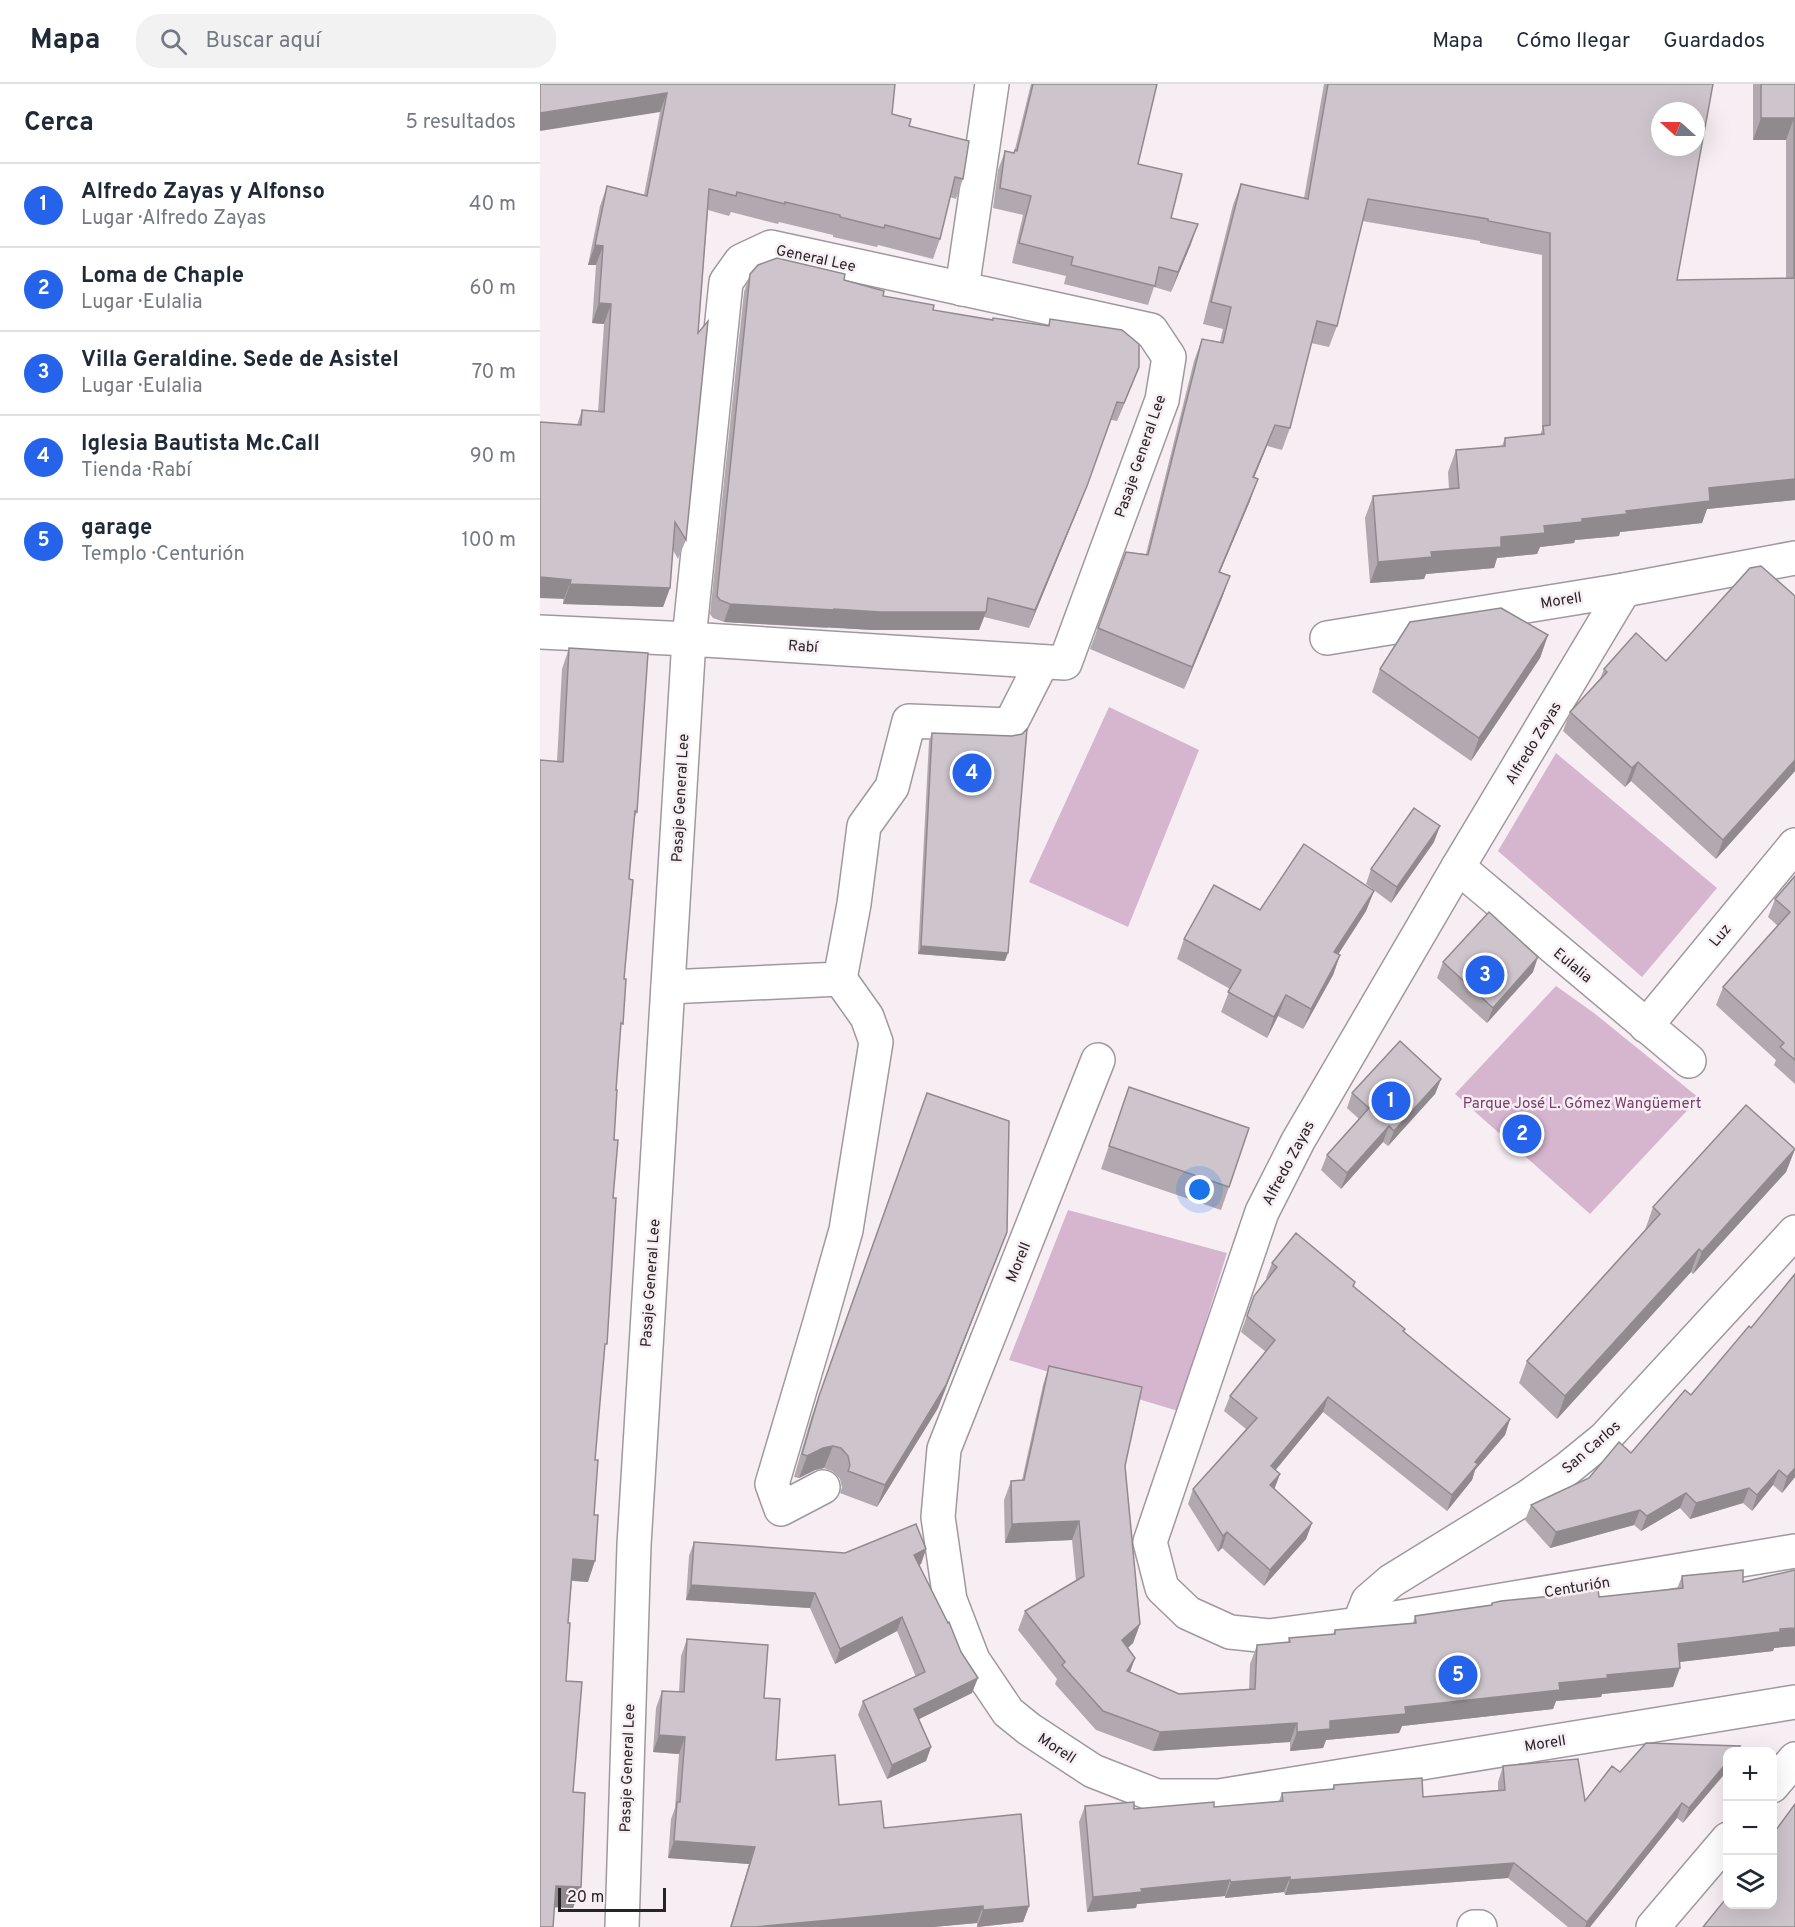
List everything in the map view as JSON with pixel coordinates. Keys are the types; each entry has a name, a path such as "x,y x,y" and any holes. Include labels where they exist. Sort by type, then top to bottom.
{"street":[{"path":"962,289 992,84"},
{"name":"General Lee","path":"689,639 726,282 741,261 771,247 962,289"},
{"name":"Pasaje General Lee","path":"840,979 854,904 864,826 892,787 909,721 1011,726 1053,662 1162,400 1169,357 1151,330 962,289"},
{"name":"Morell","path":"1327,638 1624,590 1795,558"},
{"name":"Alfredo Zayas","path":"1359,1624 1269,1636 1230,1632 1188,1613 1162,1588 1150,1542 1262,1212 1298,1141 1458,867 1624,590"},
{"name":"Rabí","path":"540,632 1053,662"},
{"name":"Pasaje General Lee","path":"622,1927 634,1545 689,639"},
{"name":"Luz","path":"1646,1026 1795,845"},
{"name":"Eulalia","path":"1458,867 1689,1061"},
{"path":"668,987 840,979 867,1017 876,1042 846,1230 772,1484 781,1509 822,1487"},
{"name":"Morell","path":"1098,1060 944,1449 938,1517 950,1600 972,1660 1008,1712 1029,1729 1094,1771 1157,1796 1209,1796 1795,1702"},
{"name":"San Carlos","path":"1359,1624 1368,1601 1391,1581 1529,1496 1605,1438 1795,1232"},
{"name":"Centurión","path":"1359,1624 1795,1551"},
{"path":"1777,1781 1795,1760"},
{"path":"1653,1927 1723,1845"},
{"path":"1474,1927 1480,1927"}],"green space":[{"path":"1109,707 1199,750 1128,927 1029,882"},
{"path":"1556,753 1717,888 1642,977 1498,851"},
{"name":"Parque José L. Gómez Wangüemert","path":"1556,986 1594,1013 1699,1098 1590,1214 1455,1094"},
{"path":"1068,1210 1227,1253 1178,1411 1009,1360"}],"building":[{"path":"540,84 895,84 892,114 911,119 909,126 969,141 963,179 955,177 940,239 885,225 884,228 785,202 785,204 737,192 736,196 709,189 698,333 708,321 686,540 675,522 670,588 570,584 571,580 540,577 540,422 581,425 582,410 604,412 611,304 599,303 603,246 595,245 607,186 647,196 667,93 540,113"},
{"path":"1033,84 1157,84 1138,164 1182,174 1171,218 1198,224 1178,272 1159,267 1155,286 1071,265 1073,257 1019,243 1031,196 1000,188 1005,151 1014,153 1015,150 1017,151"},
{"path":"1328,84 1713,84 1705,128 1705,102 1651,102 1651,156 1700,156 1677,280 1794,278 1794,118 1761,118 1761,84 1795,84 1795,479 1709,488 1710,501 1626,511 1627,514 1544,526 1545,533 1501,537 1501,547 1431,552 1432,557 1378,562 1373,496 1459,488 1456,450 1505,446 1505,438 1544,434 1543,426 1550,425 1550,233 1488,221 1488,219 1368,199 1337,326 1317,321 1290,428 1275,425 1253,477 1258,479 1219,572 1230,576 1192,667 1098,628 1126,552 1148,555 1202,339 1223,343 1231,307 1211,302 1241,184 1308,199"},
{"path":"777,258 845,274 844,280 884,291 883,296 934,305 933,310 1049,326 1050,319 1122,330 1139,344 1139,367 1124,403 1117,402 1087,486 1035,610 988,598 986,612 880,612 730,604 720,600 717,596 750,274 758,265"},
{"path":"1761,566 1795,596 1795,760 1723,840 1638,762 1632,768 1570,712 1607,672 1604,669 1636,633 1666,661 1750,568"},
{"path":"1501,608 1548,635 1479,738 1380,669 1410,622"},
{"path":"569,648 648,653 637,812 635,811 629,879 633,880 616,1090 614,1140 618,1140 613,1198 616,1198 607,1344 605,1344 595,1460 598,1460 594,1515 598,1515 595,1561 573,1559 568,1623 570,1623 566,1681 582,1682 573,1792 585,1793 581,1887 556,1886 553,1927 540,1927 540,760 563,762"},
{"path":"1027,729 1008,953 921,946 932,733 1012,736 1022,734"},
{"path":"1414,808 1440,826 1397,887 1371,869"},
{"path":"1304,844 1374,891 1334,952 1340,955 1311,1009 1286,995 1274,1017 1228,992 1241,970 1184,939 1214,885 1260,910"},
{"path":"1795,876 1795,1060 1780,1047 1784,1043 1723,987 1790,912 1775,899"},
{"path":"1489,912 1538,957 1493,1008 1443,962"},
{"path":"1400,1041 1441,1079 1394,1131 1389,1126 1347,1173 1327,1155 1369,1108 1352,1093"},
{"path":"1129,1087 1249,1128 1229,1187 1109,1146"},
{"path":"927,1093 1009,1121 1007,1232 946,1385 885,1485 848,1471 850,1465 848,1456 841,1448 833,1446 807,1456 802,1454 819,1396"},
{"path":"1746,1105 1795,1149 1702,1252 1699,1249 1565,1396 1527,1361 1660,1214 1653,1207"},
{"path":"1296,1233 1355,1282 1353,1286 1405,1329 1403,1331 1510,1419 1475,1462 1478,1464 1452,1495 1328,1397 1271,1466 1280,1474 1270,1485 1312,1523 1270,1570 1227,1532 1223,1536 1193,1489 1257,1418 1230,1396 1275,1340 1247,1316 1254,1296 1277,1267 1272,1263"},
{"path":"1795,1274 1795,1468 1787,1477 1779,1470 1757,1495 1749,1488 1696,1503 1686,1493 1647,1516 1640,1510 1556,1532 1531,1505 1589,1478 1619,1442 1631,1453 1685,1390 1691,1395 1749,1326 1751,1328"},
{"path":"1049,1366 1142,1387 1125,1466 1140,1624 1122,1640 1135,1658 1127,1671 1179,1694 1255,1689 1257,1645 1290,1642 1289,1638 1335,1634 1335,1630 1416,1623 1415,1616 1492,1605 1492,1603 1501,1601 1598,1589 1599,1597 1683,1588 1682,1576 1743,1570 1743,1582 1795,1570 1795,1628 1780,1629 1780,1632 1678,1644 1680,1668 1607,1675 1608,1678 1559,1683 1560,1690 1405,1707 1406,1714 1330,1721 1330,1729 1297,1732 1297,1723 1160,1732 1103,1711 1062,1665 1065,1662 1025,1611 1084,1576 1079,1521 1012,1524 1011,1481 1024,1480"},
{"path":"916,1524 926,1549 914,1555 949,1622 961,1652 978,1678 914,1709 931,1747 892,1765 863,1701 925,1672 902,1617 840,1649 815,1593 691,1585 694,1542 845,1553"},
{"path":"687,1639 768,1645 764,1698 780,1699 776,1760 835,1755 839,1805 881,1801 884,1828 1021,1814 1029,1906 983,1910 983,1906 755,1927 731,1927 755,1847 674,1841 677,1802 680,1802 685,1737 659,1735 662,1691 684,1692"},
{"path":"1646,1743 1740,1746 1723,1747 1723,1767 1689,1808 1682,1803 1587,1922 1514,1863 1290,1880 1290,1877 1231,1882 1230,1880 1141,1889 1142,1892 1093,1897 1085,1806 1134,1802 1134,1809 1214,1802 1214,1807 1283,1801 1282,1793 1334,1789 1334,1785 1422,1778 1423,1797 1505,1790 1503,1766 1578,1759 1585,1801 1612,1766 1620,1772"},
{"path":"1795,1804 1795,1927 1703,1927 1723,1902 1723,1909 1777,1909 1777,1829"}],"place":[{"name":"Iglesia Bautista Mc.Call","path":"972,773"},
{"name":"Villa Geraldine. Sede de Asistel","path":"1485,975"},
{"name":"Alfredo Zayas y Alfonso","path":"1391,1101"},
{"name":"Loma de Chaple","path":"1522,1134"},
{"name":"garage","path":"1458,1675"}]}
